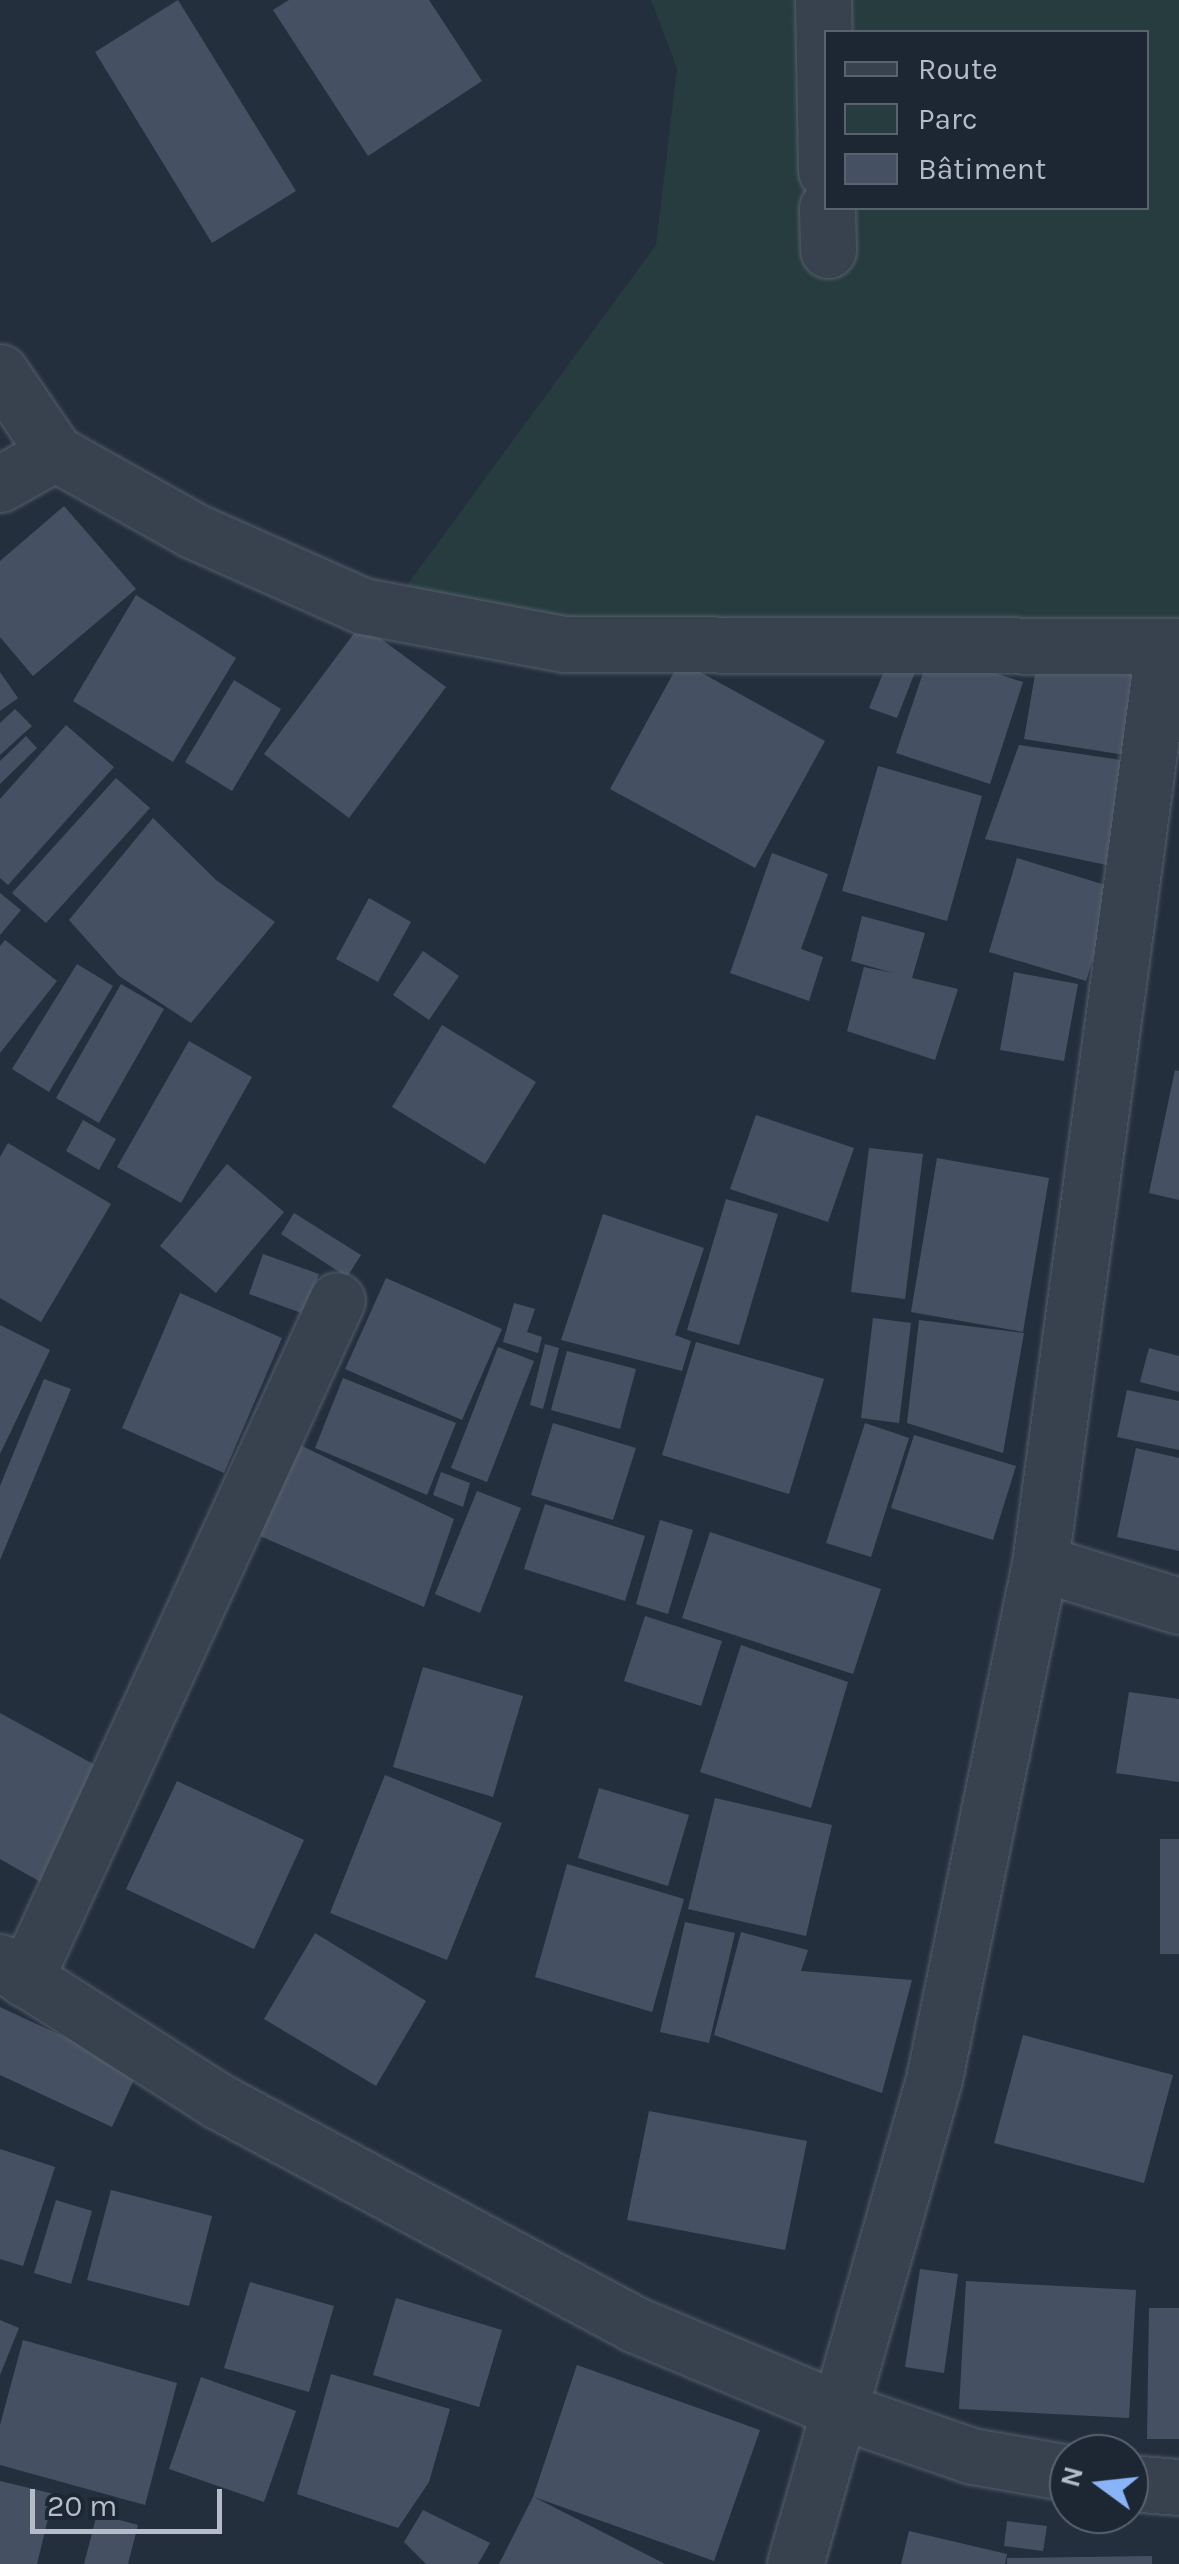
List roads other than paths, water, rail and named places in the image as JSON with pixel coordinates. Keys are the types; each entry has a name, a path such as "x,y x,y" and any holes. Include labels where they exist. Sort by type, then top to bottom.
{"street":[{"path":"823,0 824,57"},
{"path":"0,372 56,453 192,530 363,606 564,644 838,640 1171,646 1040,1563 934,2080 795,2564"},
{"path":"0,484 56,453"},
{"path":"337,1300 12,1970 220,2102 636,2325 839,2410 972,2456 1049,2469"},
{"path":"1040,1563 1179,1606"},
{"path":"1149,2485 1179,2487"}]}
